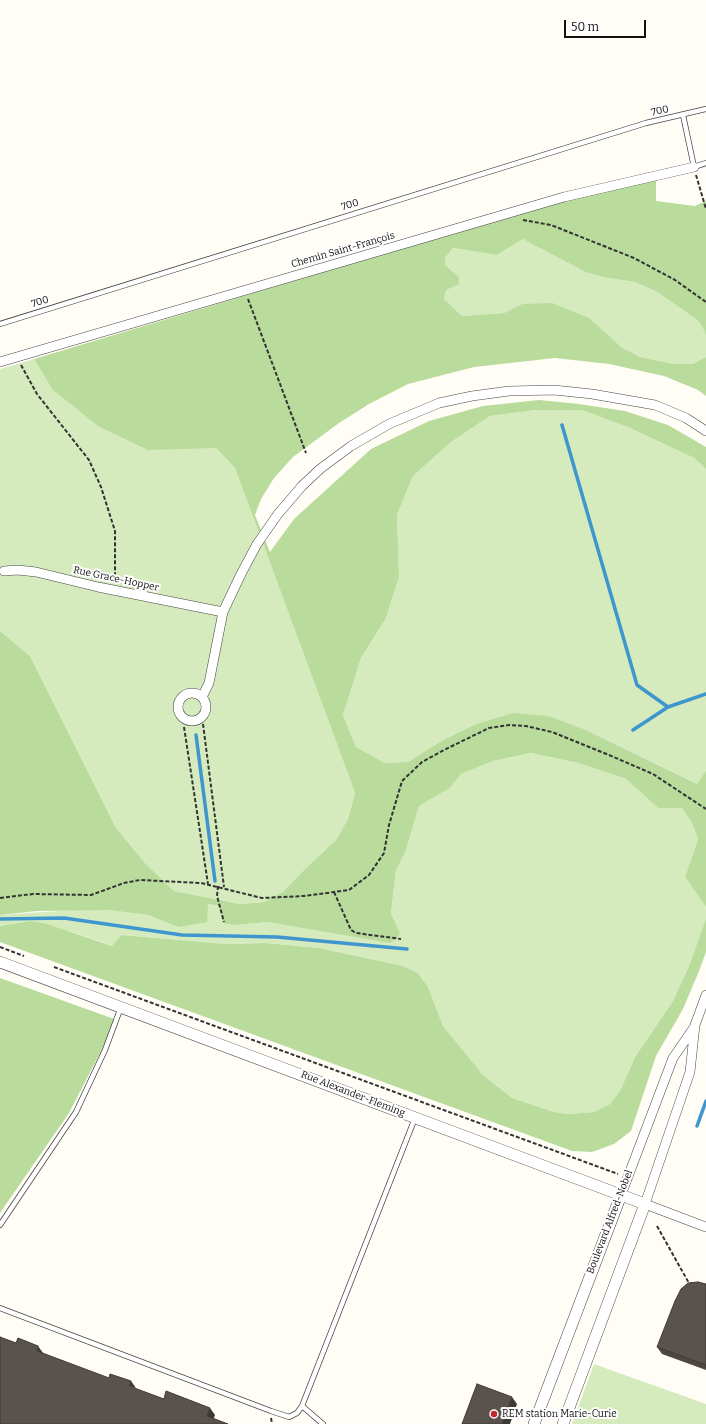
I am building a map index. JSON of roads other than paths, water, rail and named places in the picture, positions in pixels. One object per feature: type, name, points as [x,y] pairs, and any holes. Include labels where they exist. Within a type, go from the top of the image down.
[{"type":"street","name":"Chemin Saint-François","points":[[0,362],[564,197],[694,167]]},
{"type":"street","points":[[202,697],[209,685],[223,612],[257,544],[278,514],[302,486],[320,469],[351,446],[389,424],[439,403],[472,396],[509,391],[554,390],[592,394],[655,405],[686,418],[706,430]]},
{"type":"street","name":"Rue Grace-Hopper","points":[[4,571],[18,570],[36,572],[105,588],[223,612]]},
{"type":"street","name":"Rue Alexander-Fleming","points":[[0,962],[706,1227]]},
{"type":"street","name":"Boulevard Alfred-Nobel","points":[[562,1424],[645,1204],[690,1072],[696,1025],[706,996]]},
{"type":"street","name":"Boulevard Alfred-Nobel","points":[[534,1424],[672,1058],[696,1025]]},
{"type":"lane","name":"700","points":[[0,324],[646,123],[706,109]]},
{"type":"lane","points":[[683,115],[694,167],[706,163]]},
{"type":"lane","points":[[0,1225],[76,1112],[105,1050],[122,1007]]},
{"type":"lane","points":[[0,1308],[289,1417],[297,1413],[302,1406],[415,1117]]},
{"type":"lane","points":[[302,1406],[323,1424]]},
{"type":"waterway","points":[[562,425],[637,685],[668,707]]},
{"type":"waterway","points":[[633,730],[668,707],[706,694]]},
{"type":"waterway","points":[[196,735],[215,881]]},
{"type":"waterway","points":[[0,919],[64,918],[182,935],[277,937],[407,949]]},
{"type":"waterway","points":[[697,1126],[706,1101]]},
{"type":"place","name":"REM station Marie-Curie","points":[[494,1414]]}]
